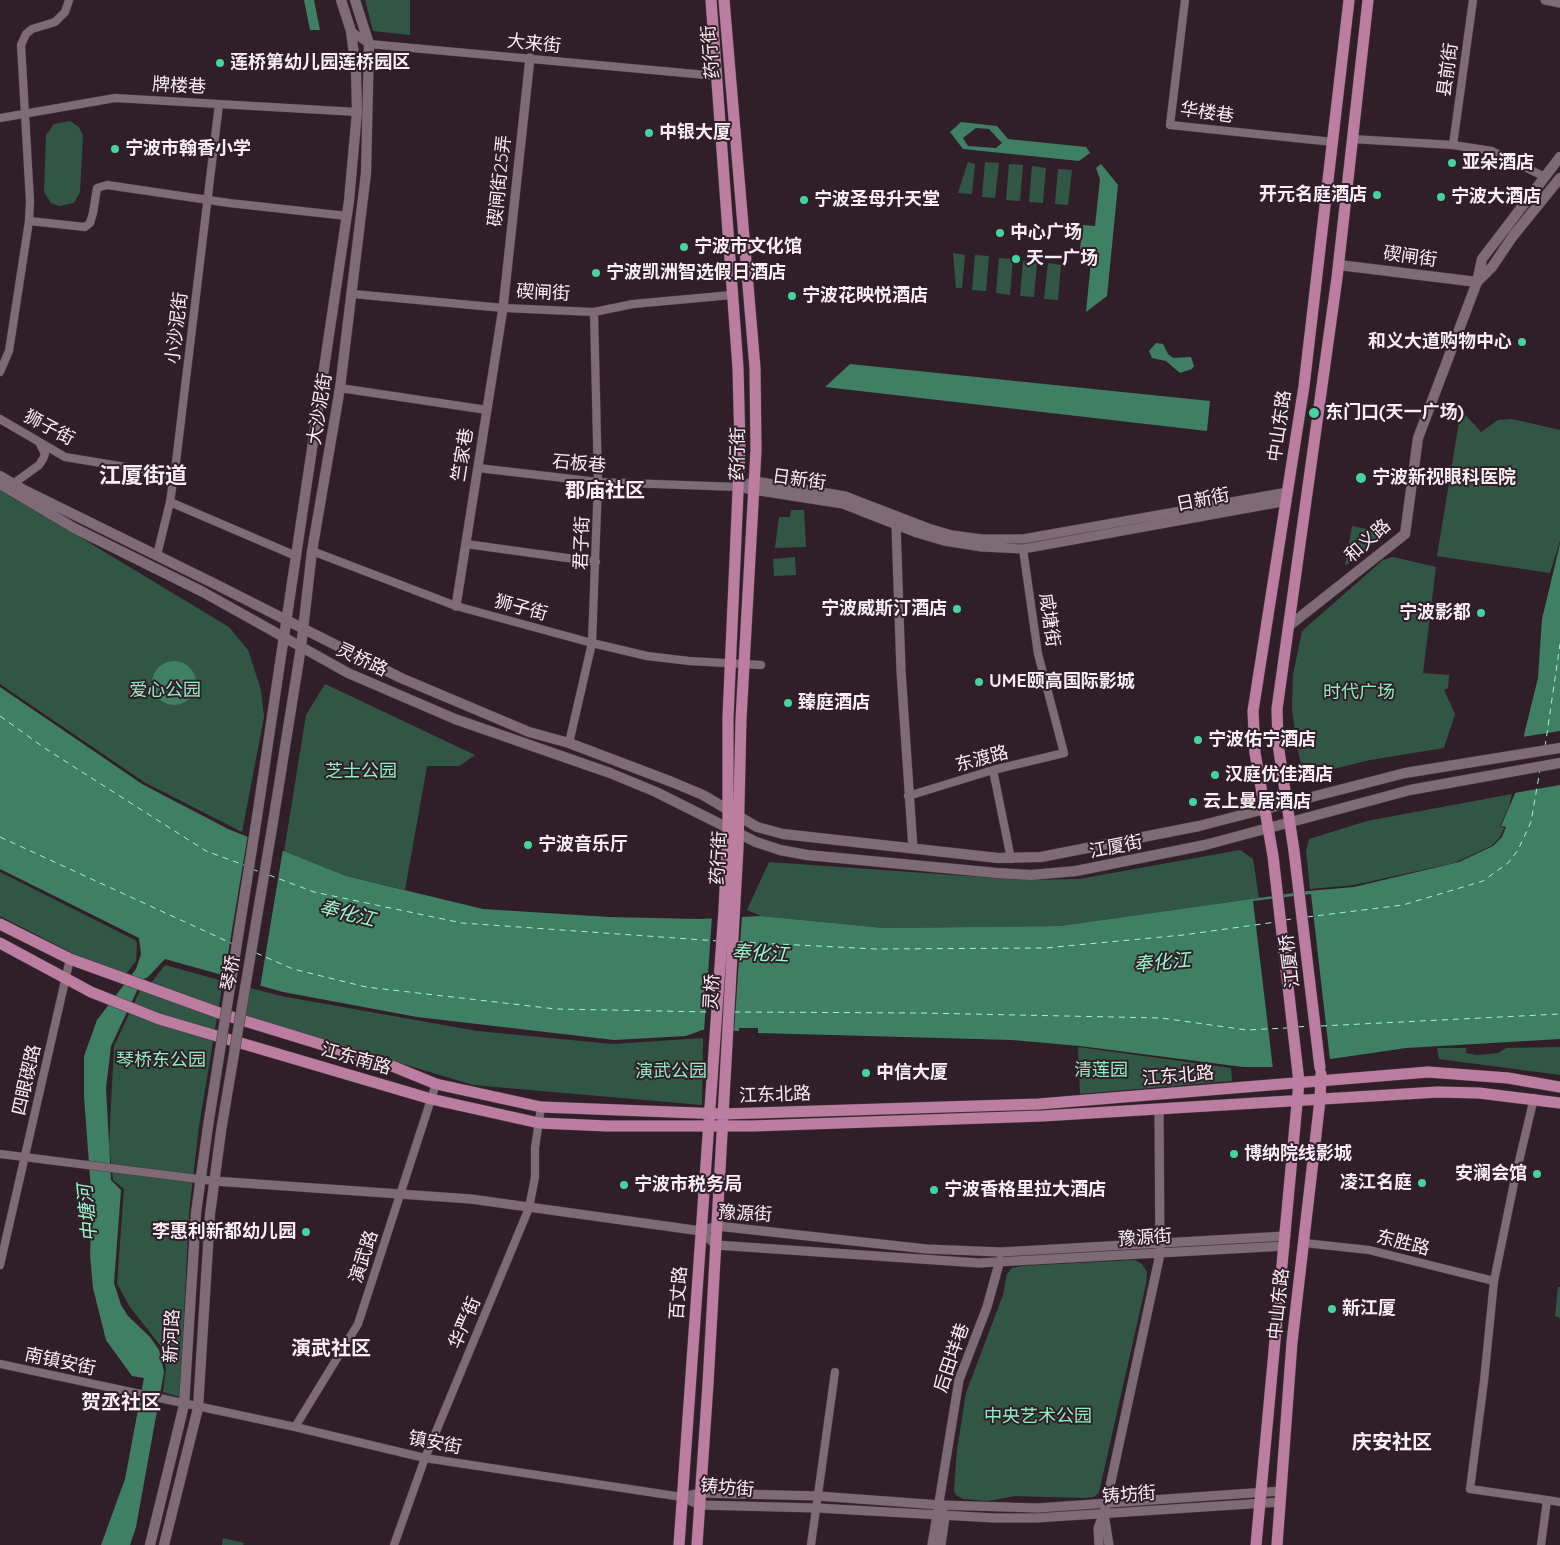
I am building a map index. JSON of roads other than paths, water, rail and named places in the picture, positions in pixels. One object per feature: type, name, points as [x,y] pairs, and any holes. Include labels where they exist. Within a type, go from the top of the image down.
[{"type":"main road","name":"大沙泥街","points":[[257,817],[346,216],[357,112],[356,70],[351,31],[341,0]]},
{"type":"main road","name":"大沙泥街","points":[[273,822],[301,647],[312,551],[340,388],[353,294],[366,174],[369,44],[355,0]]},
{"type":"main road","name":"药行街","points":[[711,0],[740,411],[739,487],[730,664],[727,810],[729,910]]},
{"type":"main road","name":"药行街","points":[[724,0],[755,368],[755,486],[744,665],[738,833],[729,910]]},
{"type":"main road","name":"中山东路","points":[[1273,856],[1256,753],[1254,711],[1304,386],[1349,0]]},
{"type":"main road","name":"中山东路","points":[[1294,851],[1278,744],[1277,709],[1339,265],[1368,0]]},
{"type":"main road","name":"和义路","points":[[1290,625],[1405,534],[1418,438],[1476,282],[1482,260],[1543,176],[1560,157]]},
{"type":"main road","name":"和义路","points":[[1476,282],[1492,267],[1513,236],[1560,178]]},
{"type":"main road","name":"碶闸街","points":[[1339,265],[1476,282]]},
{"type":"main road","name":"灵桥路","points":[[0,476],[401,678],[529,732],[569,743],[672,782],[703,795],[727,810]]},
{"type":"main road","name":"灵桥路","points":[[0,484],[74,528],[203,592],[348,673],[455,720],[610,773],[656,792],[728,828]]},
{"type":"main road","name":"江厦街","points":[[727,810],[757,826],[783,834],[1011,859],[1041,857],[1199,826],[1405,773],[1560,748]]},
{"type":"main road","name":"江厦街","points":[[728,828],[768,847],[807,855],[1031,875],[1114,865],[1268,829],[1410,790],[1560,763]]},
{"type":"main road","name":"琴桥","points":[[208,1126],[257,817]]},
{"type":"main road","name":"琴桥","points":[[221,1131],[273,822]]},
{"type":"main road","name":"江厦桥","points":[[1294,851],[1320,1068]]},
{"type":"main road","name":"江厦桥","points":[[1273,856],[1298,1076]]},
{"type":"main road","name":"灵桥","points":[[721,1045],[729,910]]},
{"type":"main road","name":"江东南路","points":[[0,924],[70,959],[101,971],[165,994],[392,1066],[436,1084],[541,1107],[708,1114]]},
{"type":"main road","name":"江东南路","points":[[0,943],[105,998],[159,1020],[431,1099],[539,1123],[722,1127]]},
{"type":"main road","name":"百丈路","points":[[679,1545],[708,1114],[721,1045]]},
{"type":"main road","name":"百丈路","points":[[697,1545],[723,1114],[721,1045]]},
{"type":"main road","name":"中山东路","points":[[1277,1545],[1292,1342],[1320,1100],[1322,1080],[1320,1068]]},
{"type":"main road","name":"江东北路","points":[[708,1114],[1039,1104],[1164,1096],[1298,1076],[1322,1080],[1405,1073],[1457,1073],[1560,1086]]},
{"type":"main road","name":"中山东路","points":[[1256,1545],[1285,1241],[1298,1076]]},
{"type":"main road","name":"江东北路","points":[[722,1127],[1042,1116],[1438,1092],[1479,1093],[1534,1098],[1560,1103]]},
{"type":"main road","name":"新河路","points":[[150,1545],[184,1405],[196,1212],[208,1126]]},
{"type":"main road","name":"新河路","points":[[164,1545],[198,1408],[214,1181],[221,1131]]},
{"type":"street","points":[[0,372],[9,351],[29,221],[30,201],[20,51],[23,40],[32,29],[55,22],[65,12],[69,0]]},
{"type":"street","name":"华楼巷","points":[[1184,0],[1170,125],[1333,142]]},
{"type":"street","name":"县前街","points":[[1453,145],[1473,0]]},
{"type":"street","points":[[1546,0],[1560,3]]},
{"type":"street","points":[[351,31],[369,44]]},
{"type":"street","name":"大来街","points":[[369,44],[717,76]]},
{"type":"street","name":"碶闸街25弄","points":[[503,308],[530,58]]},
{"type":"street","name":"牌楼巷","points":[[0,118],[116,98],[357,112]]},
{"type":"street","name":"小沙泥街","points":[[157,555],[170,502],[174,475],[219,104]]},
{"type":"street","points":[[1352,139],[1453,145],[1492,151],[1543,176]]},
{"type":"street","points":[[29,221],[85,227],[92,218],[96,192],[100,186],[191,196],[208,201],[346,216]]},
{"type":"street","name":"碶闸街","points":[[353,294],[503,308],[594,312],[633,304],[732,295]]},
{"type":"street","name":"竺家巷","points":[[456,606],[503,308]]},
{"type":"street","name":"君子街","points":[[569,743],[592,643],[598,482],[594,312]]},
{"type":"street","points":[[340,388],[487,410]]},
{"type":"street","name":"狮子街","points":[[0,418],[65,457],[174,475]]},
{"type":"street","points":[[13,484],[39,465],[43,459],[45,454],[39,442]]},
{"type":"street","name":"石板巷","points":[[478,468],[598,482],[739,487]]},
{"type":"street","name":"日新街","points":[[755,486],[843,504],[928,538],[982,547],[1023,549],[1287,497]]},
{"type":"street","name":"日新街","points":[[739,487],[755,486],[845,496],[928,528],[952,535],[982,539],[1023,539],[1287,497]]},
{"type":"street","points":[[170,502],[296,556]]},
{"type":"street","points":[[896,525],[901,671],[913,849]]},
{"type":"street","points":[[466,544],[596,562]]},
{"type":"street","name":"咸塘街","points":[[1023,549],[1038,654],[1064,753]]},
{"type":"street","name":"狮子街","points":[[312,551],[456,606],[592,643],[647,656],[761,665]]},
{"type":"street","name":"东渡路","points":[[908,796],[993,770],[1064,753]]},
{"type":"street","points":[[993,770],[1011,859]]},
{"type":"street","name":"四眼碶路","points":[[0,1265],[70,959]]},
{"type":"street","name":"演武路","points":[[295,1428],[358,1324],[436,1084]]},
{"type":"street","points":[[1534,1098],[1494,1281],[1484,1381],[1470,1489],[1560,1502]]},
{"type":"street","name":"华严街","points":[[394,1545],[425,1458],[529,1208],[535,1177],[534,1148],[541,1107]]},
{"type":"street","points":[[1099,1545],[1098,1528],[1105,1509],[1160,1254],[1159,1109]]},
{"type":"street","points":[[0,1154],[214,1181],[470,1199],[701,1231]]},
{"type":"street","name":"豫源街","points":[[717,1226],[926,1249],[1001,1252],[1161,1243],[1285,1241],[1160,1254],[999,1264],[716,1245],[701,1231],[717,1226]]},
{"type":"street","name":"东胜路","points":[[1304,1244],[1369,1250],[1494,1281]]},
{"type":"street","name":"后田垟巷","points":[[941,1545],[940,1505],[958,1380],[987,1307],[1001,1252]]},
{"type":"street","name":"南镇安街","points":[[0,1364],[184,1405]]},
{"type":"street","points":[[811,1545],[835,1372]]},
{"type":"street","name":"镇安街","points":[[184,1405],[425,1458],[682,1498]]},
{"type":"street","name":"铸坊街","points":[[682,1498],[701,1493],[818,1496],[940,1505],[1105,1509]]},
{"type":"street","name":"铸坊街","points":[[682,1498],[700,1506],[817,1508],[941,1516],[1036,1518],[1105,1509],[1281,1496]]},
{"type":"street","points":[[1541,1545],[1547,1500]]},
{"type":"street","points":[[1105,1509],[1108,1545]]},
{"type":"street","name":"后田垟巷","points":[[932,1545],[941,1516]]},
{"type":"water","points":[[304,0],[314,0],[320,30],[310,30]]},
{"type":"water","points":[[961,122],[997,126],[1008,139],[1086,147],[1090,153],[1079,161],[963,149],[950,132]],"holes":[[[976,128],[989,129],[1002,143],[996,148],[968,146],[963,138]]]},
{"type":"water","points":[[1101,164],[1118,185],[1107,296],[1086,312],[1092,251],[1080,249],[1083,225],[1095,226],[1100,179],[1096,168]]},
{"type":"water","points":[[1156,343],[1163,344],[1168,354],[1173,358],[1191,357],[1194,366],[1192,369],[1180,373],[1166,361],[1152,358],[1149,351]]},
{"type":"water","points":[[850,364],[1210,401],[1207,431],[825,387]]},
{"type":"water","name":"奉化江","points":[[1560,544],[1560,1039],[1406,1048],[1276,1067],[1243,1067],[1080,1046],[1012,1040],[758,1033],[758,1028],[739,1028],[739,1031],[702,1030],[686,1036],[614,1040],[417,1017],[283,992],[165,959],[148,977],[142,980],[111,1046],[106,1088],[111,1180],[121,1190],[114,1283],[121,1305],[128,1316],[150,1337],[159,1350],[164,1372],[136,1527],[130,1545],[101,1545],[125,1479],[144,1378],[132,1376],[106,1340],[93,1288],[90,1255],[92,1203],[84,1097],[84,1056],[97,1020],[136,969],[141,954],[139,938],[0,869],[0,687],[142,784],[228,829],[346,876],[483,909],[609,917],[699,919],[761,916],[884,928],[1060,926],[1308,891],[1354,887],[1459,862],[1493,846],[1502,837],[1506,827],[1501,826],[1520,782],[1524,735],[1538,678],[1542,619]]},
{"type":"water","points":[[174,661],[186,665],[192,671],[196,683],[192,695],[186,701],[174,705],[162,701],[156,695],[152,683],[156,671],[162,665]]},
{"type":"place","name":"莲桥第幼儿园莲桥园区","points":[[220,63]]},
{"type":"place","name":"中银大厦","points":[[649,133]]},
{"type":"place","name":"宁波市翰香小学","points":[[115,149]]},
{"type":"place","name":"亚朵酒店","points":[[1452,163]]},
{"type":"place","name":"开元名庭酒店","points":[[1377,195]]},
{"type":"place","name":"宁波大酒店","points":[[1441,197]]},
{"type":"place","name":"宁波圣母升天堂","points":[[804,200]]},
{"type":"place","name":"中心广场","points":[[1000,233]]},
{"type":"place","name":"宁波市文化馆","points":[[684,247]]},
{"type":"place","name":"天一广场","points":[[1016,259]]},
{"type":"place","name":"宁波凯洲智选假日酒店","points":[[596,273]]},
{"type":"place","name":"宁波花映悦酒店","points":[[792,296]]},
{"type":"place","name":"和义大道购物中心","points":[[1522,342]]},
{"type":"place","name":"东门口(天一广场)","points":[[1314,413]]},
{"type":"place","name":"宁波新视眼科医院","points":[[1361,478]]},
{"type":"place","name":"宁波威斯汀酒店","points":[[957,609]]},
{"type":"place","name":"宁波影都","points":[[1481,613]]},
{"type":"place","name":"UME颐高国际影城","points":[[979,682]]},
{"type":"place","name":"臻庭酒店","points":[[788,703]]},
{"type":"place","name":"宁波佑宁酒店","points":[[1198,740]]},
{"type":"place","name":"汉庭优佳酒店","points":[[1215,775]]},
{"type":"place","name":"云上曼居酒店","points":[[1193,802]]},
{"type":"place","name":"宁波音乐厅","points":[[528,845]]},
{"type":"place","name":"中信大厦","points":[[866,1073]]},
{"type":"place","name":"博纳院线影城","points":[[1234,1154]]},
{"type":"place","name":"安澜会馆","points":[[1537,1174]]},
{"type":"place","name":"凌江名庭","points":[[1422,1183]]},
{"type":"place","name":"宁波市税务局","points":[[624,1185]]},
{"type":"place","name":"宁波香格里拉大酒店","points":[[934,1190]]},
{"type":"place","name":"李惠利新都幼儿园","points":[[306,1232]]},
{"type":"place","name":"新江厦","points":[[1332,1309]]},
{"type":"district","name":"江厦街道","points":[[143,476]]},
{"type":"district","name":"郡庙社区","points":[[605,491]]},
{"type":"district","name":"演武社区","points":[[331,1349]]},
{"type":"district","name":"贺丞社区","points":[[121,1403]]},
{"type":"district","name":"庆安社区","points":[[1392,1443]]},
{"type":"park label","name":"爱心公园","points":[[165,691]]},
{"type":"park label","name":"时代广场","points":[[1359,693]]},
{"type":"park label","name":"芝士公园","points":[[361,772]]},
{"type":"park label","name":"琴桥东公园","points":[[161,1061]]},
{"type":"park label","name":"清莲园","points":[[1101,1071]]},
{"type":"park label","name":"演武公园","points":[[671,1072]]},
{"type":"park label","name":"中央艺术公园","points":[[1038,1417]]},
{"type":"water label","name":"中塘河","points":[[88,1213]]}]
